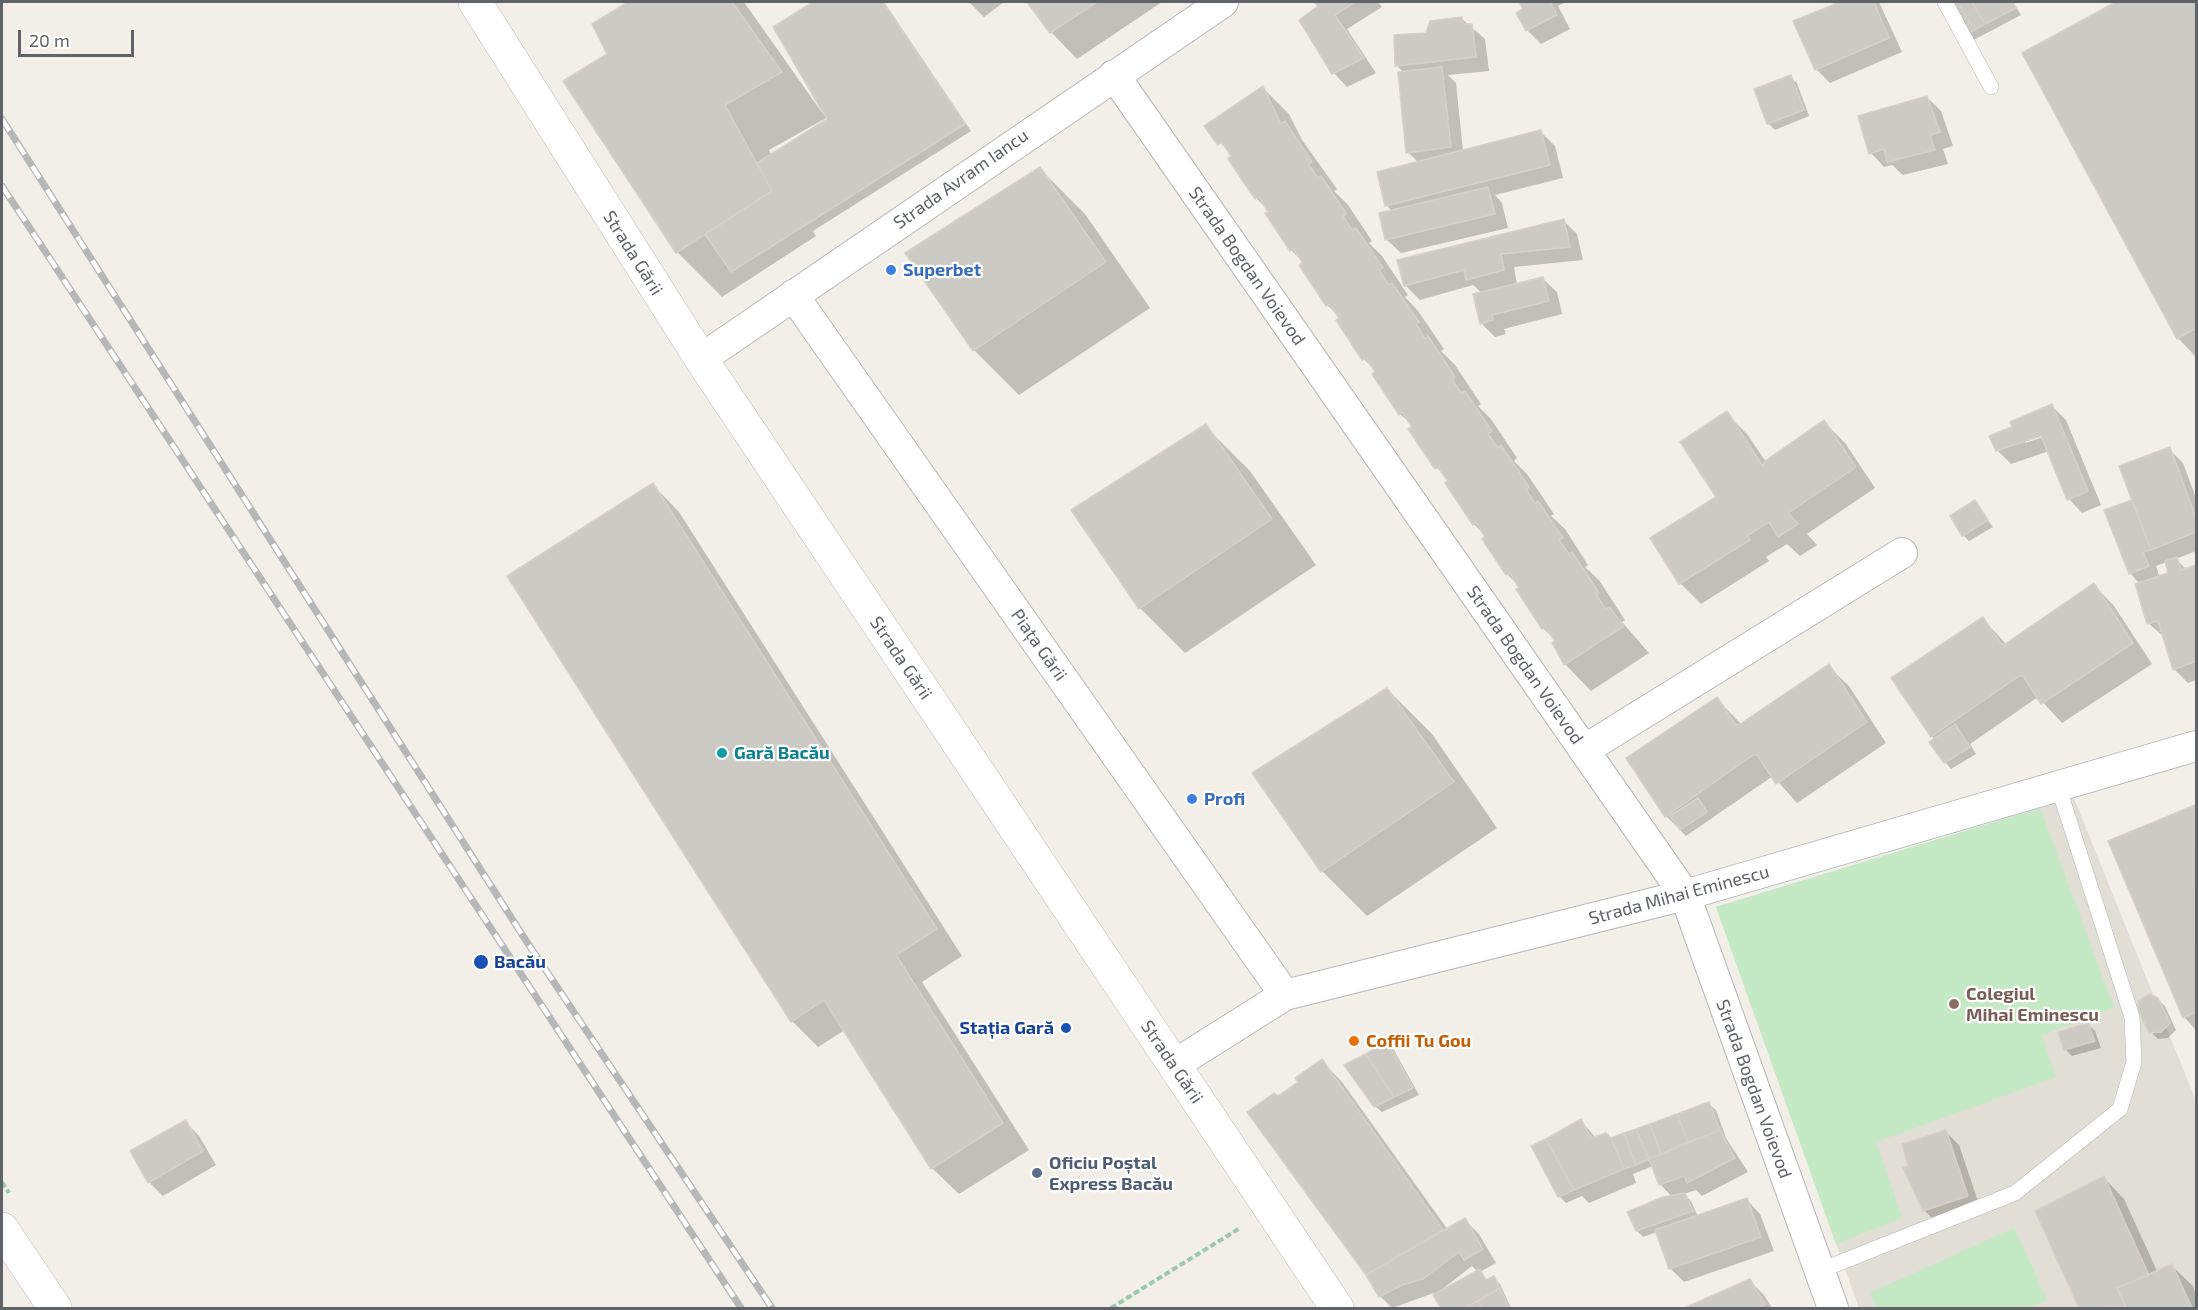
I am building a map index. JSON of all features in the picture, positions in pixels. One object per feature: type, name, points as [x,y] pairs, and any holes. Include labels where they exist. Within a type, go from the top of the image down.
[{"type":"main road","name":"Strada Gării","points":[[475,2],[701,359],[1337,1308]]},
{"type":"main road","points":[[2,1229],[55,1308]]},
{"type":"street","name":"Strada Avram Iancu","points":[[701,359],[1223,2]]},
{"type":"street","name":"Strada Bogdan Voievod","points":[[1114,75],[1685,895],[1833,1308]]},
{"type":"street","name":"Piața Gării","points":[[793,296],[1285,995]]},
{"type":"street","points":[[1584,750],[1902,553]]},
{"type":"street","name":"Strada Mihai Eminescu","points":[[1174,1065],[1285,995],[1685,895],[2196,746]]},
{"type":"lane","points":[[1945,2],[1991,87]]},
{"type":"lane","points":[[1819,1270],[2015,1193],[2120,1109],[2134,1062],[2132,1017],[2058,786]]},
{"type":"path","points":[[1111,1308],[1270,1210]]},
{"type":"shaded area","name":"Colegiul Mihai Eminescu","points":[[2074,798],[2196,1101],[2196,1308],[1859,1308],[1716,907]]},
{"type":"green space","points":[[2040,808],[2114,1008],[2042,1035],[2056,1077],[1876,1142],[1902,1218],[1836,1244],[1716,907]]},
{"type":"green space","points":[[2014,1228],[2047,1300],[2028,1308],[1877,1308],[1870,1293]]},
{"type":"building","points":[[628,2],[732,2],[782,72],[725,105],[772,191],[676,253],[563,81],[607,54],[592,24]]},
{"type":"building","points":[[813,2],[883,2],[965,124],[731,272],[705,234],[772,191],[757,163],[827,119],[773,27]]},
{"type":"building","points":[[1027,2],[1097,2],[1050,33]]},
{"type":"building","points":[[1314,2],[1355,2],[1335,15],[1364,58],[1332,74],[1299,20],[1318,6]]},
{"type":"building","points":[[1519,2],[1550,2],[1557,15],[1526,31],[1516,13],[1523,9]]},
{"type":"building","points":[[1840,2],[1874,2],[1889,38],[1815,70],[1793,21]]},
{"type":"building","points":[[1958,2],[1972,2],[1985,24],[1974,30]]},
{"type":"building","points":[[1958,2],[1974,30],[1959,38],[1943,10]]},
{"type":"building","points":[[1972,2],[2012,2],[2016,8],[1985,24]]},
{"type":"building","points":[[2116,2],[2196,2],[2196,328],[2177,339],[2022,53]]},
{"type":"building","points":[[1462,17],[1463,24],[1472,24],[1476,57],[1395,66],[1394,35],[1426,33],[1430,21]]},
{"type":"building","points":[[1442,67],[1451,147],[1406,153],[1398,72]]},
{"type":"building","points":[[1791,75],[1804,110],[1767,124],[1754,89]]},
{"type":"building","points":[[1263,86],[1281,124],[1285,121],[1312,162],[1308,164],[1318,178],[1321,176],[1346,213],[1343,216],[1352,230],[1356,228],[1383,268],[1379,270],[1389,285],[1392,283],[1419,322],[1416,324],[1425,339],[1428,336],[1455,377],[1452,379],[1461,393],[1465,391],[1492,431],[1488,434],[1498,448],[1501,445],[1529,487],[1526,489],[1535,504],[1538,501],[1563,538],[1559,540],[1569,554],[1572,552],[1599,593],[1596,595],[1606,609],[1609,607],[1624,626],[1564,665],[1552,643],[1555,641],[1545,627],[1542,629],[1516,589],[1519,588],[1510,573],[1506,575],[1482,539],[1485,537],[1476,522],[1473,525],[1445,483],[1448,481],[1438,467],[1435,469],[1408,429],[1412,427],[1402,412],[1399,415],[1372,374],[1375,372],[1366,358],[1362,360],[1336,320],[1339,318],[1329,304],[1326,306],[1299,265],[1303,263],[1293,249],[1290,251],[1265,213],[1268,212],[1259,197],[1255,199],[1228,159],[1231,156],[1222,142],[1218,145],[1204,126]]},
{"type":"building","points":[[1927,96],[1940,132],[1930,135],[1935,150],[1887,162],[1884,149],[1869,154],[1858,116]]},
{"type":"building","points":[[1541,130],[1550,165],[1385,206],[1377,172]]},
{"type":"building","points":[[1040,167],[1106,262],[973,351],[905,253]]},
{"type":"building","points":[[1488,187],[1495,214],[1385,240],[1379,213]]},
{"type":"building","points":[[1564,219],[1570,247],[1501,254],[1504,270],[1466,280],[1464,270],[1404,286],[1397,260]]},
{"type":"building","points":[[1543,277],[1549,301],[1492,315],[1493,320],[1480,324],[1473,294]]},
{"type":"building","points":[[2052,404],[2088,491],[2067,500],[2041,436],[1996,451],[1989,436],[2012,427],[2010,422]]},
{"type":"building","points":[[1727,411],[1763,466],[1765,461],[1824,420],[1856,467],[1788,513],[1798,524],[1778,537],[1769,522],[1747,536],[1750,540],[1679,584],[1650,538],[1716,497],[1680,442]]},
{"type":"building","points":[[1206,424],[1272,519],[1139,609],[1071,510]]},
{"type":"building","points":[[2170,447],[2196,518],[2196,532],[2151,550],[2119,466]]},
{"type":"building","name":"Gară Bacău","points":[[653,483],[937,929],[896,955],[1003,1123],[931,1169],[824,1000],[791,1022],[507,576]]},
{"type":"building","points":[[1975,500],[1988,520],[1962,536],[1950,516]]},
{"type":"building","points":[[2132,500],[2151,550],[2143,552],[2149,566],[2129,574],[2104,510]]},
{"type":"building","points":[[2177,557],[2181,570],[2196,565],[2196,661],[2173,670],[2158,621],[2147,624],[2135,584],[2168,573],[2165,561]]},
{"type":"building","points":[[2094,583],[2133,643],[2041,704],[2023,676],[2019,676],[1931,737],[1891,678],[1983,617],[2001,644],[2005,644]]},
{"type":"building","points":[[1829,664],[1867,722],[1776,784],[1757,755],[1753,755],[1665,817],[1626,758],[1717,697],[1736,725],[1740,724]]},
{"type":"building","points":[[1387,688],[1454,782],[1321,872],[1252,773]]},
{"type":"building","points":[[1955,724],[1970,747],[1944,763],[1929,742]]},
{"type":"building","points":[[1698,798],[1707,812],[1680,830],[1670,816]]},
{"type":"building","points":[[2195,805],[2196,1012],[2183,1018],[2108,841]]},
{"type":"building","points":[[2150,994],[2158,998],[2170,1023],[2161,1032],[2149,1033],[2138,1010],[2138,1001]]},
{"type":"building","points":[[2088,1023],[2095,1041],[2064,1050],[2058,1032]]},
{"type":"building","points":[[1388,1041],[1413,1088],[1394,1097],[1366,1054]]},
{"type":"building","points":[[1366,1054],[1394,1097],[1374,1107],[1344,1065]]},
{"type":"building","points":[[1322,1059],[1443,1230],[1366,1275],[1247,1112],[1274,1093],[1278,1096],[1298,1082],[1295,1078]]},
{"type":"building","points":[[1709,1102],[1720,1130],[1688,1142],[1677,1114]]},
{"type":"building","points":[[1677,1114],[1688,1142],[1661,1154],[1650,1124]]},
{"type":"building","points":[[1581,1119],[1591,1138],[1606,1133],[1611,1138],[1624,1169],[1574,1190],[1546,1139]]},
{"type":"building","points":[[186,1120],[203,1151],[148,1183],[130,1151]]},
{"type":"building","points":[[1650,1124],[1661,1154],[1649,1159],[1636,1129]]},
{"type":"building","points":[[1636,1129],[1649,1159],[1636,1165],[1624,1133]]},
{"type":"building","points":[[1720,1130],[1735,1158],[1687,1183],[1684,1176],[1659,1185],[1649,1159]]},
{"type":"building","points":[[1946,1130],[1968,1196],[1923,1211],[1903,1168],[1908,1166],[1902,1144]]},
{"type":"building","points":[[1624,1133],[1636,1165],[1624,1169],[1611,1138]]},
{"type":"building","points":[[1546,1139],[1574,1190],[1558,1197],[1531,1146]]},
{"type":"building","points":[[2104,1176],[2149,1275],[2117,1288],[2126,1307],[2079,1308],[2035,1211]]},
{"type":"building","points":[[1685,1193],[1693,1211],[1636,1231],[1627,1212],[1663,1197]]},
{"type":"building","points":[[1747,1198],[1761,1237],[1669,1269],[1655,1230]]},
{"type":"building","points":[[1465,1218],[1483,1249],[1464,1260],[1459,1252],[1423,1279],[1402,1285],[1379,1297],[1366,1275]]},
{"type":"building","points":[[2172,1264],[2192,1308],[2126,1308],[2117,1288]]},
{"type":"building","points":[[1480,1269],[1486,1280],[1494,1276],[1500,1288],[1465,1308],[1441,1308],[1433,1295]]},
{"type":"building","points":[[1750,1279],[1765,1304],[1757,1308],[1684,1308]]},
{"type":"building","points":[[1500,1288],[1509,1308],[1482,1308],[1478,1301]]},
{"type":"building","points":[[1478,1301],[1482,1308],[1465,1308]]},
{"type":"railway","points":[[2,119],[523,936],[772,1308]]},
{"type":"railway","points":[[2,186],[741,1308]]},
{"type":"place","name":"Superbet","points":[[891,270]]},
{"type":"place","name":"Gară Bacău","points":[[722,753]]},
{"type":"place","name":"Profi","points":[[1192,799]]},
{"type":"place","name":"Bacău","points":[[481,962]]},
{"type":"place","name":"Colegiul Mihai Eminescu","points":[[1954,1004]]},
{"type":"place","name":"Stația Gară","points":[[1066,1028]]},
{"type":"place","name":"Coffii Tu Gou","points":[[1354,1041]]},
{"type":"place","name":"Oficiu Poștal Express Bacău","points":[[1037,1173]]}]
